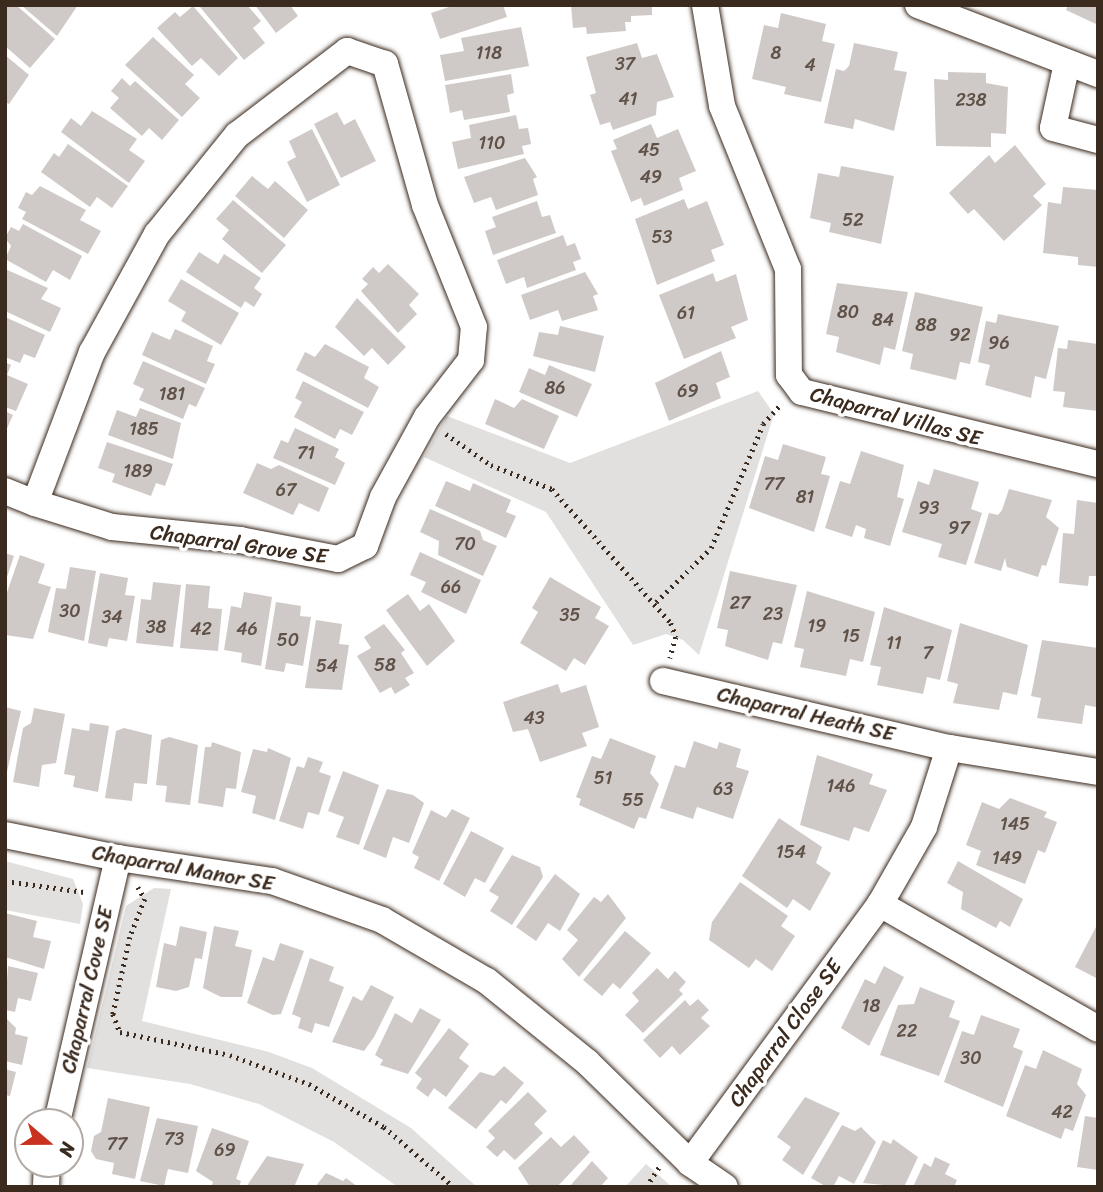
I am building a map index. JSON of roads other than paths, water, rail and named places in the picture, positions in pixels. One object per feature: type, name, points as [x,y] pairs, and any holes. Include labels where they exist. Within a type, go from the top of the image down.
[{"type":"street","name":"Chaparral Villas SE","points":[[705,5],[722,106],[788,269],[789,375],[802,392],[1098,464]]},
{"type":"street","points":[[918,5],[1098,74]]},
{"type":"street","name":"Chaparral Grove SE","points":[[5,491],[35,503],[112,527],[240,540],[338,559],[365,546],[383,497],[427,418],[471,360],[474,327],[425,205],[386,64],[347,51],[237,135],[156,234],[92,352],[35,503]]},
{"type":"street","points":[[1067,63],[1053,128],[1098,140]]},
{"type":"street","name":"Chaparral Heath SE","points":[[663,681],[949,748]]},
{"type":"street","points":[[949,748],[1098,772]]},
{"type":"street","name":"Chaparral Close SE","points":[[690,1163],[880,904],[925,827],[949,748]]},
{"type":"street","name":"Chaparral Manor SE","points":[[5,835],[118,858],[272,881],[382,920],[487,981],[586,1062],[690,1163],[725,1187]]},
{"type":"street","name":"Chaparral Cove SE","points":[[60,1108],[118,858]]},
{"type":"street","points":[[880,904],[1098,1029]]}]
